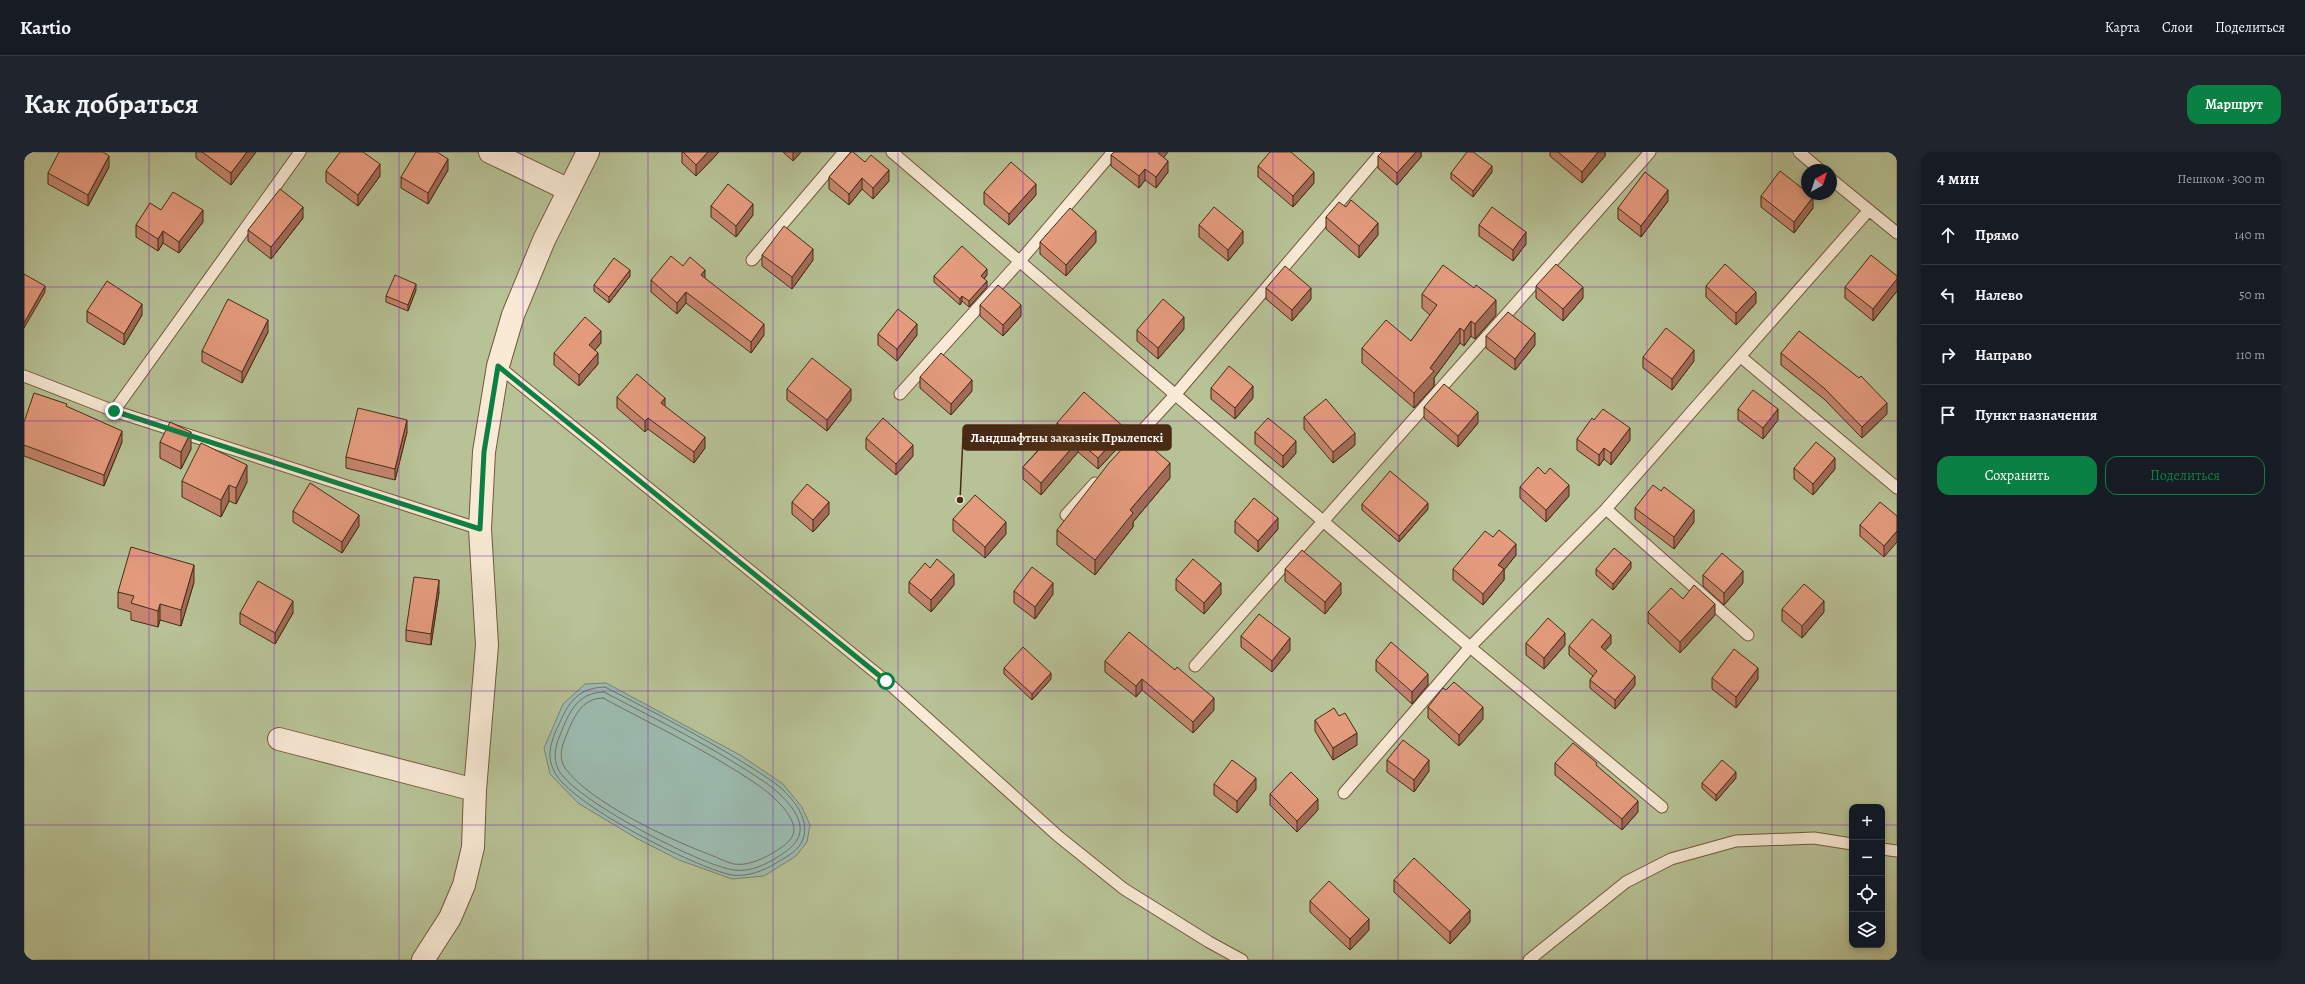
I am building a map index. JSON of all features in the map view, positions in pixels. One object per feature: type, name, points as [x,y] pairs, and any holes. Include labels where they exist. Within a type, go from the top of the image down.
[{"type":"street","points":[[490,152],[569,190]]},
{"type":"street","points":[[423,960],[450,918],[464,885],[473,848],[475,790],[487,645],[480,529],[484,452],[498,366],[513,316],[544,240],[588,152]]},
{"type":"street","points":[[280,739],[475,790]]},
{"type":"lane","points":[[114,411],[300,152]]},
{"type":"lane","points":[[752,260],[844,152]]},
{"type":"lane","points":[[892,152],[1325,521],[1470,647],[1662,807]]},
{"type":"lane","points":[[900,394],[1020,261],[1113,152]]},
{"type":"lane","points":[[1118,458],[1176,395],[1382,152]]},
{"type":"lane","points":[[1195,666],[1325,521],[1650,152]]},
{"type":"lane","points":[[1798,152],[1813,164]]},
{"type":"lane","points":[[1837,184],[1897,233]]},
{"type":"lane","points":[[1344,793],[1470,647],[1606,509],[1869,210]]},
{"type":"lane","points":[[1741,357],[1897,488]]},
{"type":"lane","points":[[498,366],[886,681],[1070,846],[1124,888],[1209,942],[1242,960]]},
{"type":"lane","points":[[24,376],[114,411],[480,529]]},
{"type":"lane","points":[[1066,515],[1102,475]]},
{"type":"lane","points":[[1606,509],[1748,635]]},
{"type":"lane","points":[[1529,960],[1626,882],[1671,859],[1736,841],[1814,838],[1849,844]]},
{"type":"lane","points":[[1885,849],[1897,851]]},
{"type":"green space","points":[[24,152],[1897,152],[1897,960],[24,960]]},
{"type":"water","points":[[606,683],[740,755],[783,784],[802,807],[810,825],[807,842],[796,856],[764,876],[732,879],[679,860],[636,838],[578,803],[550,774],[544,748],[563,704],[585,684]]},
{"type":"building","points":[[59,152],[103,152],[109,156],[88,195],[48,173]]},
{"type":"building","points":[[202,152],[247,152],[231,173]]},
{"type":"building","points":[[340,152],[363,152],[380,164],[358,195],[326,171]]},
{"type":"building","points":[[416,152],[437,152],[448,159],[428,193],[401,177]]},
{"type":"building","points":[[683,152],[708,152],[696,165]]},
{"type":"building","points":[[851,152],[865,162],[871,155],[889,170],[873,188],[862,178],[849,194],[829,177]]},
{"type":"building","points":[[1114,152],[1159,152],[1158,153],[1168,161],[1156,177],[1145,169],[1139,176],[1111,155]]},
{"type":"building","points":[[1270,152],[1291,152],[1314,172],[1293,196],[1258,166]]},
{"type":"building","points":[[1382,152],[1416,152],[1397,173],[1378,156]]},
{"type":"building","points":[[1467,152],[1473,152],[1492,166],[1473,191],[1451,173]]},
{"type":"building","points":[[1558,152],[1598,152],[1582,172]]},
{"type":"building","points":[[1011,162],[1036,184],[1009,214],[984,192]]},
{"type":"building","points":[[1780,171],[1801,187],[1801,200],[1811,200],[1794,222],[1761,196]]},
{"type":"building","points":[[1645,172],[1668,190],[1641,226],[1618,208]]},
{"type":"building","points":[[728,184],[753,204],[736,226],[711,206]]},
{"type":"building","points":[[280,189],[303,207],[271,247],[248,230]]},
{"type":"building","points":[[173,192],[203,210],[179,242],[163,231],[158,239],[136,225],[150,203],[161,210]]},
{"type":"building","points":[[1351,200],[1378,223],[1359,246],[1326,217],[1339,202],[1346,207]]},
{"type":"building","points":[[1214,207],[1243,231],[1228,250],[1199,225]]},
{"type":"building","points":[[1492,207],[1526,232],[1513,250],[1479,225]]},
{"type":"building","points":[[1070,208],[1096,231],[1066,265],[1040,242]]},
{"type":"building","points":[[784,226],[813,249],[792,277],[762,255]]},
{"type":"building","points":[[962,246],[987,269],[981,276],[987,281],[969,301],[962,296],[960,299],[934,276]]},
{"type":"building","points":[[1871,255],[1897,276],[1897,279],[1873,309],[1845,287]]},
{"type":"building","points":[[671,256],[683,266],[690,257],[705,270],[701,275],[764,324],[751,342],[686,292],[677,303],[651,280]]},
{"type":"building","points":[[614,258],[630,270],[609,297],[594,285]]},
{"type":"building","points":[[1556,264],[1583,287],[1563,309],[1536,286]]},
{"type":"building","points":[[1725,264],[1756,292],[1736,313],[1706,286]]},
{"type":"building","points":[[1443,265],[1474,288],[1476,285],[1496,300],[1475,324],[1471,321],[1464,331],[1460,328],[1430,368],[1434,371],[1414,393],[1362,348],[1386,320],[1411,341],[1437,305],[1422,294]]},
{"type":"building","points":[[1285,266],[1311,288],[1292,310],[1266,288]]},
{"type":"building","points":[[24,274],[45,286],[24,323]]},
{"type":"building","points":[[395,275],[416,284],[408,305],[386,296]]},
{"type":"building","points":[[107,281],[142,304],[124,334],[87,311]]},
{"type":"building","points":[[998,285],[1021,305],[1003,325],[980,305]]},
{"type":"building","points":[[228,299],[268,320],[242,372],[202,351]]},
{"type":"building","points":[[1163,299],[1184,317],[1158,348],[1137,330]]},
{"type":"building","points":[[898,309],[917,324],[897,349],[878,334]]},
{"type":"building","points":[[1508,312],[1535,333],[1515,359],[1486,336]]},
{"type":"building","points":[[585,317],[601,331],[589,345],[598,353],[579,375],[554,353]]},
{"type":"building","points":[[1666,328],[1694,350],[1672,379],[1643,357]]},
{"type":"building","points":[[1799,331],[1859,378],[1861,376],[1887,403],[1862,427],[1824,388],[1781,353]]},
{"type":"building","points":[[941,353],[972,380],[951,404],[920,377]]},
{"type":"building","points":[[812,358],[851,389],[827,420],[787,389]]},
{"type":"building","points":[[1229,366],[1253,386],[1235,408],[1211,388]]},
{"type":"building","points":[[637,374],[665,398],[661,403],[705,437],[694,452],[648,418],[645,421],[617,397]]},
{"type":"building","points":[[1444,384],[1478,412],[1458,436],[1424,407]]},
{"type":"building","points":[[1753,390],[1778,409],[1763,428],[1738,409]]},
{"type":"building","points":[[1084,392],[1125,428],[1098,458],[1078,441],[1041,483],[1023,467],[1061,426],[1057,423]]},
{"type":"building","points":[[34,393],[67,404],[66,406],[122,431],[104,475],[24,445],[24,422]]},
{"type":"building","points":[[1326,399],[1355,433],[1333,452],[1304,417]]},
{"type":"building","points":[[358,408],[407,420],[395,469],[346,457]]},
{"type":"building","points":[[1603,409],[1630,428],[1611,453],[1604,448],[1599,455],[1577,439],[1592,418],[1594,420]]},
{"type":"building","points":[[883,418],[913,445],[896,464],[866,438]]},
{"type":"building","points":[[1268,418],[1296,441],[1283,456],[1255,432]]},
{"type":"building","points":[[170,422],[191,432],[181,452],[160,442]]},
{"type":"building","points":[[1136,434],[1170,463],[1130,510],[1133,513],[1095,560],[1057,530],[1109,463]]},
{"type":"building","points":[[1816,442],[1835,458],[1813,484],[1794,468]]},
{"type":"building","points":[[201,443],[247,465],[236,488],[229,485],[221,500],[182,481]]},
{"type":"building","points":[[1538,467],[1545,474],[1550,468],[1569,485],[1546,510],[1520,487]]},
{"type":"building","points":[[1390,471],[1428,503],[1399,536],[1362,504]]},
{"type":"building","points":[[310,483],[359,515],[342,542],[293,511]]},
{"type":"building","points":[[807,484],[829,502],[813,520],[792,502]]},
{"type":"building","points":[[1653,485],[1661,491],[1664,487],[1694,510],[1674,537],[1635,508]]},
{"type":"building","points":[[975,495],[1006,522],[985,547],[953,519]]},
{"type":"building","points":[[1254,498],[1278,518],[1258,541],[1235,521]]},
{"type":"building","points":[[1880,502],[1897,516],[1897,531],[1884,546],[1860,525]]},
{"type":"building","points":[[1499,530],[1516,544],[1498,565],[1504,569],[1483,594],[1453,569],[1485,531],[1493,537]]},
{"type":"building","points":[[131,547],[194,565],[181,610],[160,604],[158,611],[131,603],[134,596],[118,592]]},
{"type":"building","points":[[1614,548],[1631,562],[1613,584],[1596,569]]},
{"type":"building","points":[[1302,550],[1341,583],[1325,602],[1285,569]]},
{"type":"building","points":[[1722,553],[1743,571],[1724,593],[1703,575]]},
{"type":"building","points":[[937,559],[954,574],[931,600],[909,582],[925,563],[930,568]]},
{"type":"building","points":[[1193,559],[1221,583],[1204,603],[1176,579]]},
{"type":"building","points":[[1032,567],[1053,583],[1035,607],[1014,591]]},
{"type":"building","points":[[414,577],[439,580],[431,634],[406,630]]},
{"type":"building","points":[[258,581],[293,601],[275,633],[240,613]]},
{"type":"building","points":[[1804,584],[1824,601],[1802,626],[1782,609]]},
{"type":"building","points":[[1694,585],[1715,604],[1680,642],[1648,612],[1671,588],[1683,599]]},
{"type":"building","points":[[1259,614],[1290,638],[1272,661],[1241,636]]},
{"type":"building","points":[[1548,618],[1565,633],[1544,658],[1526,643]]},
{"type":"building","points":[[1592,619],[1611,635],[1601,647],[1635,676],[1615,700],[1590,680],[1597,671],[1569,646]]},
{"type":"building","points":[[1129,632],[1175,670],[1177,667],[1214,698],[1193,722],[1142,679],[1136,686],[1105,661]]},
{"type":"building","points":[[1391,642],[1428,674],[1412,692],[1376,660]]},
{"type":"building","points":[[1023,647],[1051,673],[1032,694],[1004,668]]},
{"type":"building","points":[[1734,649],[1758,668],[1736,697],[1712,678]]},
{"type":"building","points":[[1454,682],[1483,707],[1459,735],[1428,707],[1443,688],[1446,690]]},
{"type":"building","points":[[1334,708],[1339,716],[1345,713],[1357,733],[1333,748],[1315,720]]},
{"type":"building","points":[[1403,740],[1429,760],[1414,780],[1387,760]]},
{"type":"building","points":[[1573,743],[1638,801],[1622,819],[1555,763]]},
{"type":"building","points":[[1232,760],[1256,778],[1237,801],[1214,784]]},
{"type":"building","points":[[1722,760],[1736,772],[1716,795],[1702,783]]},
{"type":"building","points":[[1291,772],[1318,799],[1297,821],[1270,794]]},
{"type":"building","points":[[1414,858],[1470,910],[1450,932],[1394,880]]},
{"type":"building","points":[[1329,881],[1369,919],[1350,939],[1310,901]]},
{"type":"place","name":"Ландшафтны заказнік Прылепскі","points":[[960,500]]},
{"type":"route","points":[[114,411],[480,529],[484,452],[490,407],[498,366],[886,681]]}]
